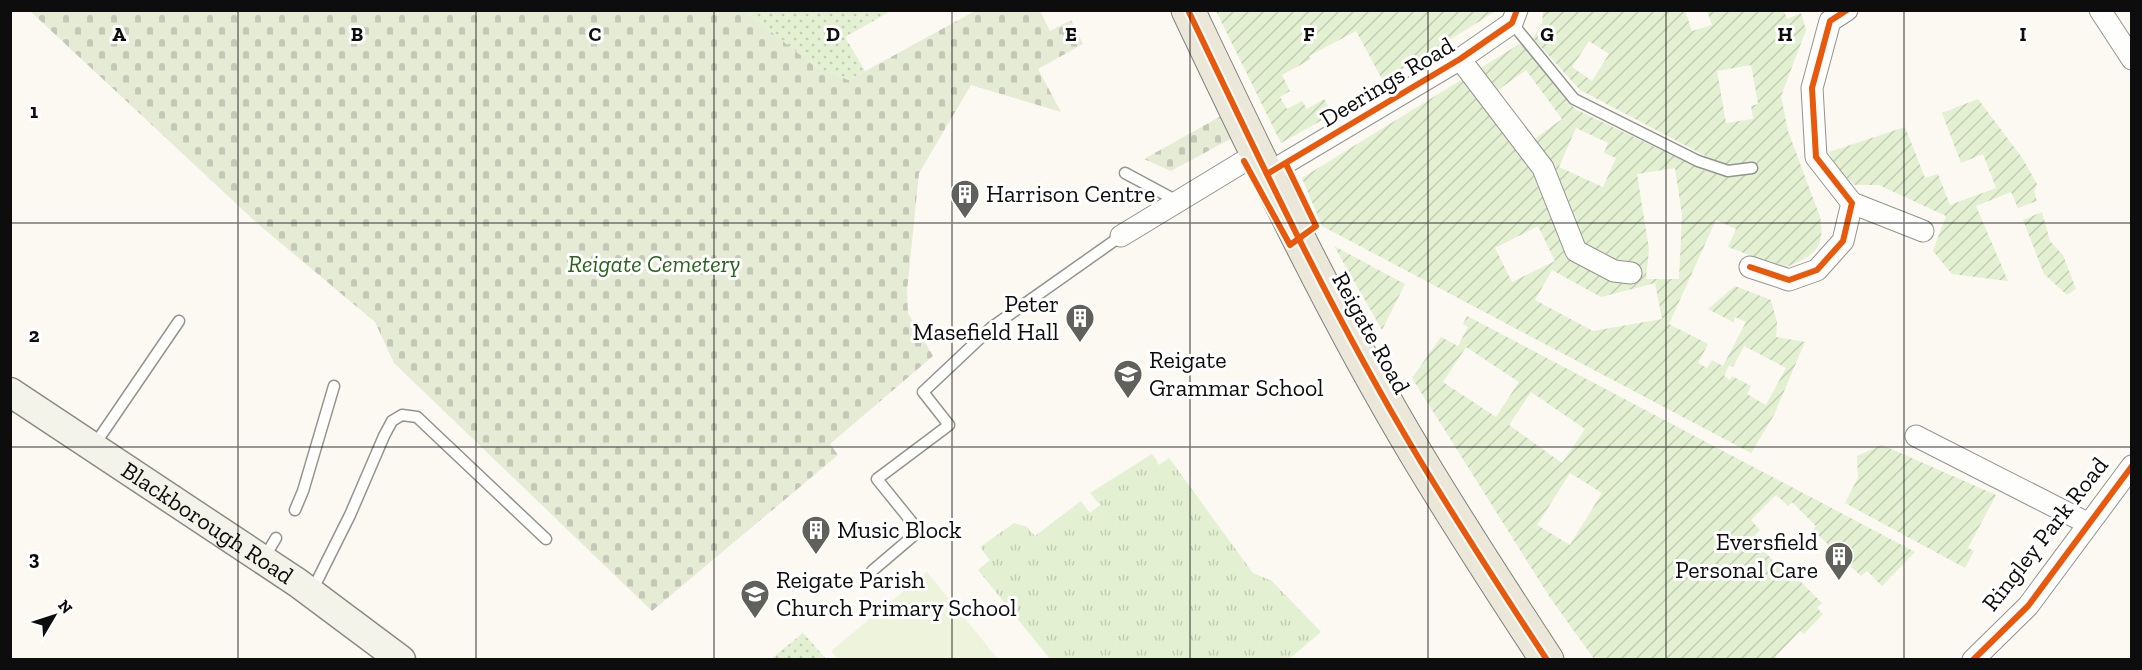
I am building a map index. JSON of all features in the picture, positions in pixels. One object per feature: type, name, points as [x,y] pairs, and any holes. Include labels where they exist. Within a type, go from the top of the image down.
[{"type":"main road","name":"Reigate Road","points":[[1188,10],[1299,239],[1418,456],[1547,660]]},
{"type":"main road","name":"Blackborough Road","points":[[10,393],[93,447],[270,549],[311,593],[401,660]]},
{"type":"street","points":[[1847,10],[1830,21],[1812,88],[1816,157],[1852,203],[1923,231]]},
{"type":"street","points":[[2100,10],[2132,59]]},
{"type":"street","name":"Deerings Road","points":[[1121,236],[1177,201],[1262,164],[1460,59],[1514,17]]},
{"type":"street","points":[[1460,59],[1543,168],[1576,251],[1614,271],[1631,273]]},
{"type":"street","points":[[1750,267],[1789,280],[1817,270],[1843,241],[1852,203]]},
{"type":"street","points":[[1917,436],[2087,523]]},
{"type":"street","name":"Ringley Park Road","points":[[1973,660],[2028,606],[2087,523],[2132,466]]},
{"type":"lane","points":[[1514,17],[1574,99],[1698,161],[1728,171],[1752,168]]},
{"type":"lane","points":[[1125,173],[1177,201]]},
{"type":"lane","points":[[872,571],[919,531],[878,479],[949,425],[923,392],[992,327],[1121,236]]},
{"type":"lane","points":[[93,447],[180,321]]},
{"type":"lane","points":[[295,510],[303,491],[334,386]]},
{"type":"lane","points":[[311,593],[350,515],[384,436],[392,421],[402,415],[417,417],[546,539]]},
{"type":"green space","name":"Reigate Cemetery","points":[[30,11],[745,11],[817,68],[849,80],[975,11],[1040,11],[1050,31],[1071,20],[1083,44],[1038,69],[1061,112],[971,85],[919,173],[907,291],[908,313],[933,356],[830,444],[838,455],[652,611],[394,363],[375,322],[258,224]]},
{"type":"green space","points":[[745,11],[891,11],[845,37],[865,71],[849,80],[817,68]]},
{"type":"green space","points":[[1216,11],[1496,11],[1383,81],[1356,31],[1309,56],[1311,59],[1282,75],[1290,91],[1280,97],[1287,109],[1302,101],[1307,109],[1324,99],[1333,114],[1281,143]]},
{"type":"green space","points":[[1543,11],[1685,11],[1692,31],[1712,25],[1707,11],[1784,11],[1787,19],[1801,13],[1806,30],[1781,96],[1788,131],[1820,217],[1819,245],[1809,256],[1784,268],[1728,247],[1736,229],[1716,220],[1669,324],[1708,344],[1698,363],[1707,368],[1712,360],[1723,366],[1746,322],[1735,317],[1733,322],[1708,309],[1735,286],[1771,300],[1777,322],[1776,337],[1805,342],[1774,415],[1751,453],[1322,226],[1302,178],[1521,43],[1575,109],[1703,170],[1720,175],[1717,162],[1580,90],[1533,38],[1542,23]],"holes":[[[1589,41],[1609,54],[1592,81],[1572,67]],[[1751,65],[1758,104],[1751,106],[1753,119],[1726,123],[1717,71]],[[1526,70],[1562,119],[1533,140],[1498,90]],[[1576,128],[1608,143],[1604,153],[1616,158],[1603,187],[1559,167]],[[1675,168],[1682,215],[1679,279],[1646,279],[1649,249],[1637,174]],[[1538,226],[1555,261],[1512,282],[1495,248]],[[1552,270],[1601,297],[1655,283],[1662,319],[1593,331],[1535,300]],[[1744,346],[1786,368],[1766,405],[1747,394],[1751,386],[1732,376],[1730,380],[1724,376],[1729,365],[1733,367]]]},
{"type":"green space","points":[[1978,99],[2023,159],[2037,184],[2034,191],[2037,201],[2018,208],[2011,192],[1976,206],[2008,281],[1952,274],[1933,251],[1946,216],[1879,185],[1855,185],[1838,170],[1829,152],[1905,127],[1925,178],[1938,174],[1950,205],[1996,188],[1983,154],[1961,163],[1942,113]]},
{"type":"green space","points":[[1223,115],[1234,137],[1171,171],[1144,159]]},
{"type":"green space","points":[[2042,212],[2050,241],[2063,255],[2076,289],[2067,295],[2044,274],[2023,220]]},
{"type":"green space","points":[[1334,246],[1405,284],[1382,330]]},
{"type":"green space","points":[[1467,316],[1915,552],[1882,586],[1867,571],[1861,576],[1813,530],[1816,526],[1792,502],[1788,506],[1776,495],[1751,520],[1760,530],[1751,539],[1779,566],[1782,563],[1822,603],[1817,608],[1823,614],[1804,634],[1800,631],[1775,657],[1778,659],[1594,659],[1549,596],[1412,378],[1441,337],[1458,346],[1468,327],[1463,324]],"holes":[[[1466,347],[1519,382],[1496,417],[1443,382]],[[1531,392],[1585,429],[1562,463],[1509,425]],[[1570,473],[1602,493],[1570,545],[1537,525]]]},
{"type":"green space","points":[[1882,445],[1996,495],[1968,548],[1974,551],[1965,568],[1845,503],[1858,478],[1857,456]]},
{"type":"green space","points":[[1152,454],[1159,465],[1169,458],[1253,573],[1272,581],[1321,632],[1289,659],[1050,659],[978,570],[990,560],[980,547],[1014,523],[1027,527],[1035,536],[1081,501],[1090,513],[1100,505],[1090,493]]},
{"type":"green space","points":[[927,572],[998,659],[838,659],[831,651]]},
{"type":"green space","points":[[803,633],[826,659],[771,659]]},
{"type":"cycle path","points":[[1188,10],[1326,293],[1386,403],[1481,559],[1547,660]]},
{"type":"cycle path","points":[[1267,174],[1460,59],[1512,23],[1517,10]]},
{"type":"cycle path","points":[[1750,267],[1789,280],[1817,270],[1843,241],[1852,203],[1816,157],[1812,88],[1830,21],[1847,10]]},
{"type":"cycle path","points":[[1244,161],[1290,245],[1316,226],[1286,164]]},
{"type":"cycle path","points":[[1973,660],[2028,606],[2132,466]]},
{"type":"place","name":"Harrison Centre","points":[[965,220]]},
{"type":"place","name":"Peter Masefield Hall","points":[[1080,344]]},
{"type":"place","name":"Reigate Grammar School","points":[[1128,400]]},
{"type":"place","name":"Music Block","points":[[816,556]]},
{"type":"place","name":"Eversfield Personal Care","points":[[1839,582]]},
{"type":"place","name":"Reigate Parish Church Primary School","points":[[755,620]]}]
